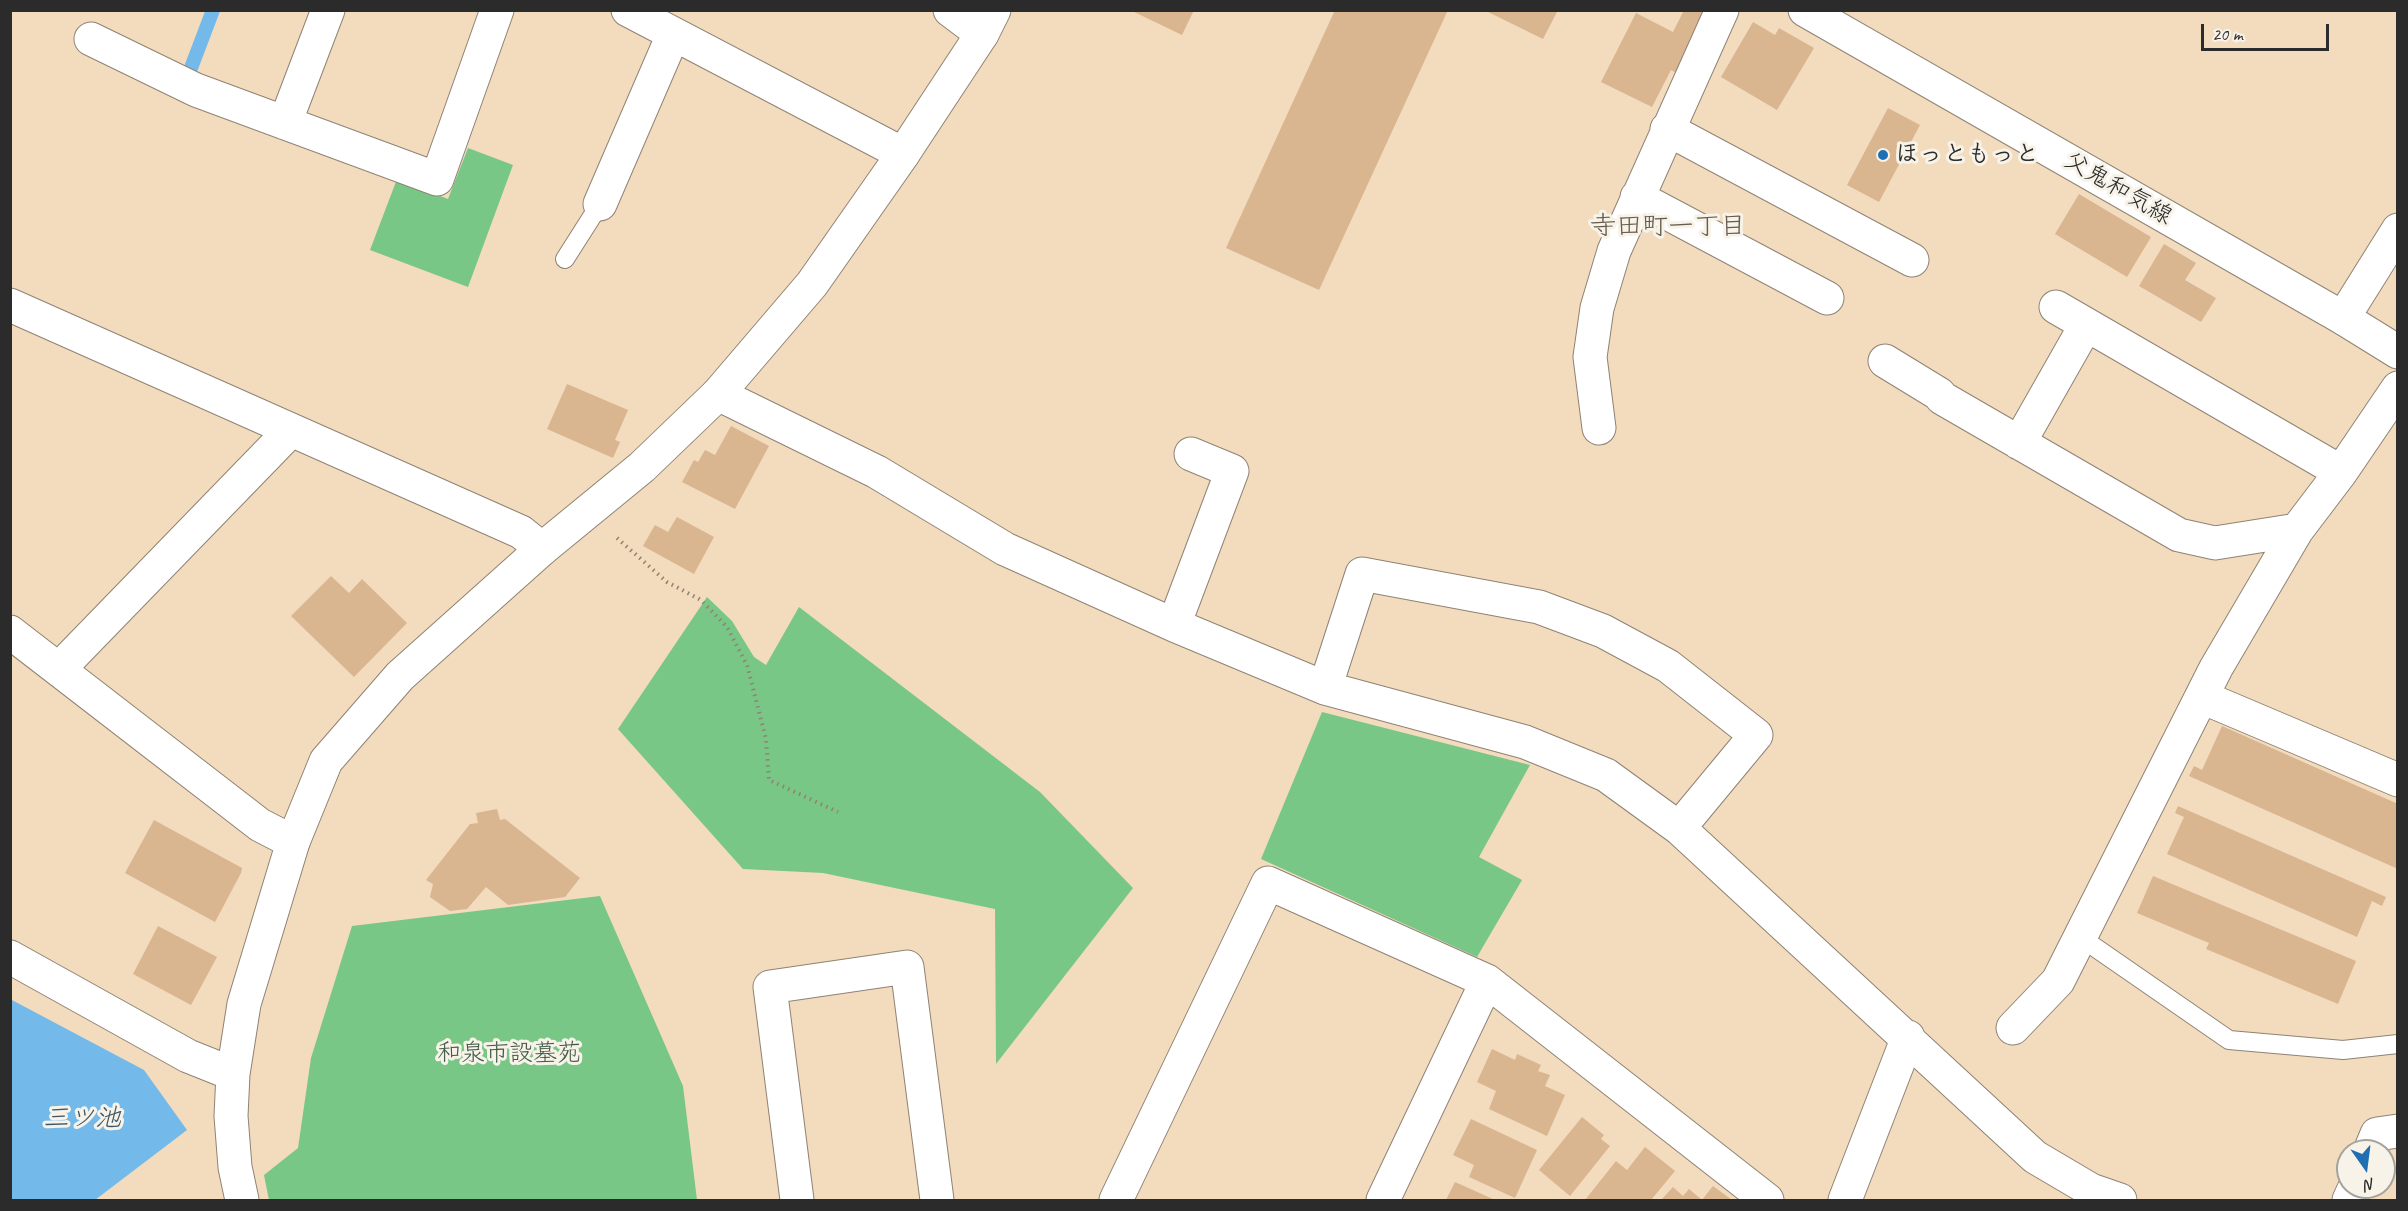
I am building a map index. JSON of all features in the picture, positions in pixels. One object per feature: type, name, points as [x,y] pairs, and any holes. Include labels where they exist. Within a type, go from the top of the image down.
[{"type":"street","points":[[285,123],[328,10]]},
{"type":"street","points":[[91,39],[196,90],[437,179],[497,10]]},
{"type":"street","points":[[628,10],[903,154]]},
{"type":"street","points":[[242,1200],[235,1167],[231,1116],[232,1074],[244,1004],[293,842],[326,761],[400,676],[542,549],[642,467],[718,394],[812,284],[903,154],[988,22],[950,10]]},
{"type":"street","points":[[1599,428],[1579,358],[1614,251],[1722,10]]},
{"type":"street","name":"父鬼和気線","points":[[1805,10],[2343,318],[2397,352]]},
{"type":"street","points":[[600,204],[673,35]]},
{"type":"street","points":[[1667,129],[1912,261]]},
{"type":"street","points":[[1637,197],[1827,298]]},
{"type":"street","points":[[2343,318],[2397,230]]},
{"type":"street","points":[[10,305],[527,535],[542,549]]},
{"type":"street","points":[[2055,307],[2341,472]]},
{"type":"street","points":[[2019,443],[2086,325]]},
{"type":"street","points":[[1885,361],[2019,443],[2179,535],[2215,543],[2296,530]]},
{"type":"street","points":[[2013,1028],[2058,981],[2216,668],[2296,530],[2341,472],[2397,388]]},
{"type":"street","points":[[718,394],[877,472],[1005,549],[1174,625],[1325,688],[1525,742],[1606,775],[1679,828],[1908,1037],[2035,1157],[2105,1198]]},
{"type":"street","points":[[59,669],[291,430]]},
{"type":"street","points":[[1174,625],[1232,471],[1191,454]]},
{"type":"street","points":[[1325,688],[1362,574],[1539,607],[1603,631],[1668,666],[1756,735],[1679,828]]},
{"type":"street","points":[[10,632],[260,825],[293,842]]},
{"type":"street","points":[[2202,697],[2397,780]]},
{"type":"street","points":[[1116,1200],[1268,883],[1487,981],[1767,1200]]},
{"type":"street","points":[[10,957],[188,1056],[232,1074]]},
{"type":"street","points":[[797,1200],[770,987],[908,968],[937,1200]]},
{"type":"street","points":[[1383,1200],[1487,981]]},
{"type":"street","points":[[1845,1200],[1908,1037]]},
{"type":"street","points":[[2375,1139],[2377,1134],[2397,1131]]},
{"type":"lane","points":[[565,259],[600,204]]},
{"type":"lane","points":[[2080,937],[2229,1040],[2343,1050],[2397,1044]]},
{"type":"path","points":[[588,512],[667,582],[701,600],[727,627],[747,665],[766,739],[769,780],[838,812]]},
{"type":"green space","points":[[468,148],[513,165],[468,287],[370,250],[397,179],[448,199]]},
{"type":"green space","points":[[707,597],[732,621],[754,657],[766,665],[799,607],[1040,792],[1133,888],[996,1064],[995,909],[823,873],[743,869],[618,729]]},
{"type":"green space","points":[[1322,712],[1530,765],[1479,857],[1522,880],[1477,957],[1261,859]]},
{"type":"green space","name":"和泉市設墓苑","points":[[600,896],[683,1086],[697,1200],[269,1200],[264,1175],[298,1148],[311,1058],[352,926]]},
{"type":"water","name":"三ツ池","points":[[10,999],[144,1070],[187,1130],[95,1200],[11,1200]]},
{"type":"building","points":[[1130,10],[1194,10],[1182,35]]},
{"type":"building","points":[[1335,10],[1448,10],[1319,290],[1226,248]]},
{"type":"building","points":[[1489,10],[1558,10],[1543,39],[1488,12]]},
{"type":"building","points":[[1684,10],[1715,10],[1682,76],[1671,70],[1652,107],[1601,82],[1636,13],[1673,32]]},
{"type":"building","points":[[1753,22],[1775,35],[1779,28],[1814,48],[1777,110],[1721,77]]},
{"type":"building","name":"ほっともっと","points":[[1888,108],[1920,125],[1879,202],[1847,185]]},
{"type":"building","points":[[2079,194],[2151,237],[2127,277],[2055,234]]},
{"type":"building","points":[[2164,244],[2196,263],[2185,280],[2216,298],[2201,322],[2139,286]]},
{"type":"building","points":[[567,384],[628,410],[615,440],[620,442],[613,458],[547,429]]},
{"type":"building","points":[[731,426],[769,446],[735,509],[682,482],[694,460],[698,462],[705,450],[715,455]]},
{"type":"building","points":[[677,517],[714,537],[694,574],[643,546],[655,525],[668,532]]},
{"type":"building","points":[[331,576],[349,593],[362,579],[407,623],[354,677],[291,616]]},
{"type":"building","points":[[2222,726],[2398,804],[2398,869],[2189,776],[2194,766],[2202,770]]},
{"type":"building","points":[[2178,806],[2386,897],[2382,906],[2372,901],[2357,937],[2167,854],[2184,817],[2175,813]]},
{"type":"building","points":[[497,809],[500,820],[505,819],[580,878],[565,897],[508,905],[486,887],[467,909],[450,911],[430,897],[433,884],[426,880],[470,824],[478,823],[476,813]]},
{"type":"building","points":[[154,820],[242,868],[215,922],[125,873]]},
{"type":"building","points":[[2153,876],[2356,961],[2338,1004],[2206,949],[2209,943],[2137,913]]},
{"type":"building","points":[[158,926],[217,957],[191,1005],[133,974]]},
{"type":"building","points":[[1492,1049],[1515,1060],[1517,1054],[1541,1065],[1538,1071],[1550,1075],[1545,1086],[1565,1095],[1547,1136],[1489,1109],[1496,1091],[1477,1082]]},
{"type":"building","points":[[1582,1117],[1604,1135],[1601,1139],[1610,1146],[1570,1196],[1539,1170]]},
{"type":"building","points":[[1471,1119],[1537,1150],[1515,1198],[1469,1177],[1474,1165],[1453,1155]]},
{"type":"building","points":[[1645,1147],[1675,1171],[1651,1200],[1585,1200],[1616,1161],[1627,1170]]},
{"type":"building","points":[[1455,1182],[1495,1200],[1446,1200]]},
{"type":"building","points":[[1713,1186],[1732,1200],[1702,1200]]},
{"type":"building","points":[[1673,1187],[1683,1196],[1689,1189],[1702,1200],[1661,1200]]},
{"type":"waterway","points":[[191,68],[213,10]]},
{"type":"place","name":"ほっともっと","points":[[1883,155]]},
{"type":"district","name":"寺田町一丁目","points":[[1668,227]]}]
